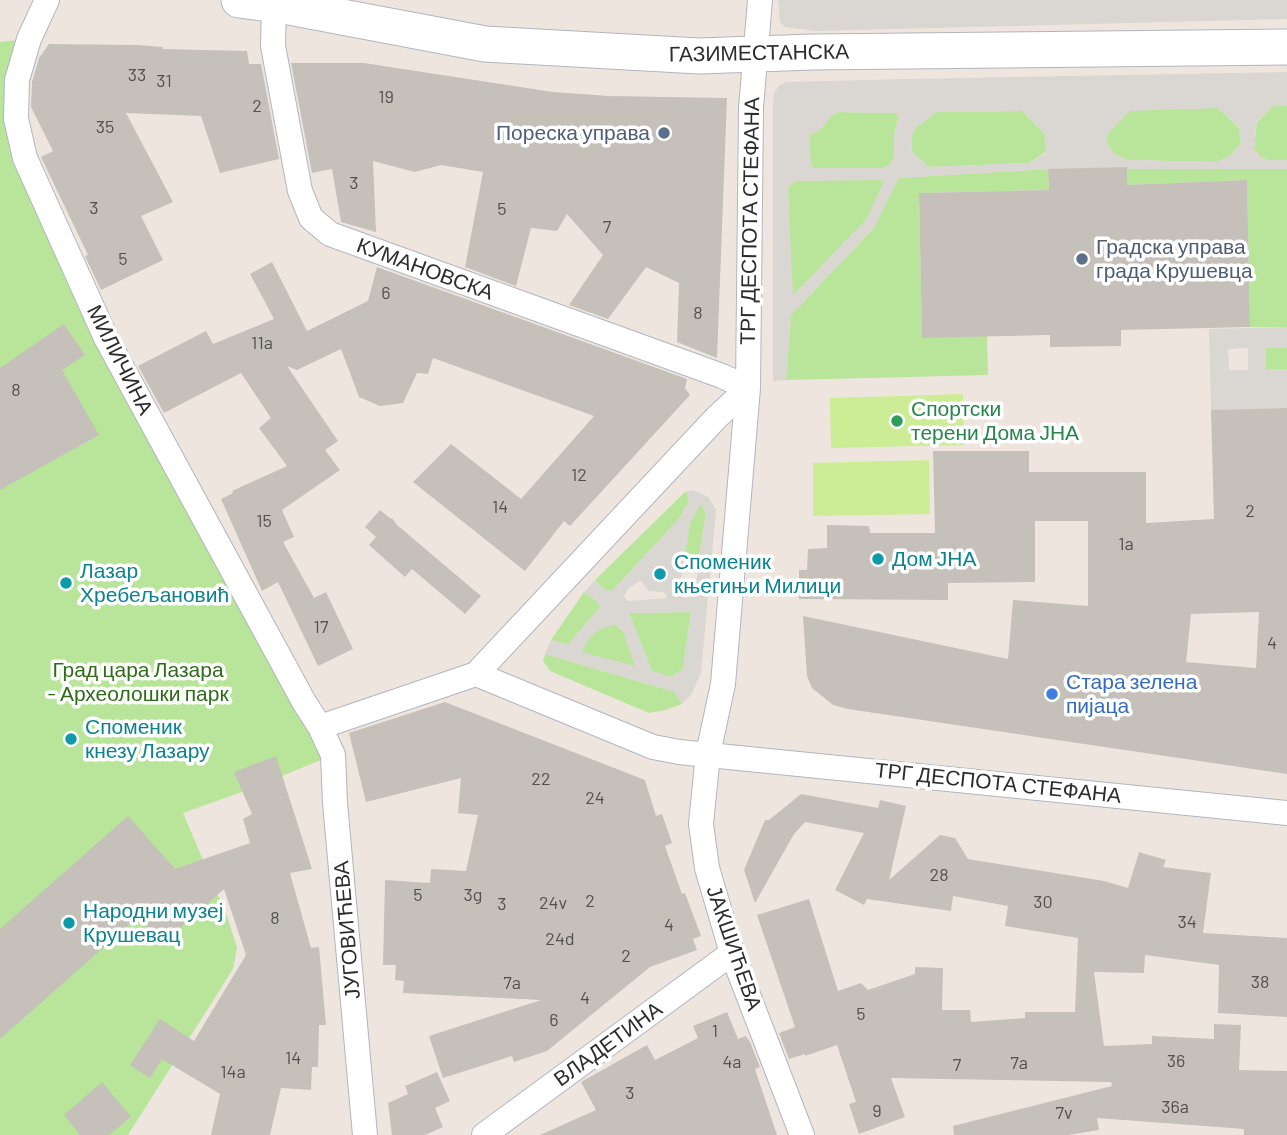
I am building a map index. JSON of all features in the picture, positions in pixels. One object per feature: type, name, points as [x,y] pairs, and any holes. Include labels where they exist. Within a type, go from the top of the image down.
[{"type":"main road","name":"ГАЗИМЕСТАНСКА","points":[[239,0],[274,4],[485,44],[699,56],[755,53],[1286,48]]},
{"type":"street","name":"МИЛИЧИНА","points":[[47,0],[29,39],[17,80],[16,119],[25,158],[106,338],[320,727]]},
{"type":"street","name":"ТРГ ДЕСПОТА СТЕФАНА","points":[[708,754],[723,684],[748,388],[751,108],[760,0]]},
{"type":"street","name":"КУМАНОВСКА","points":[[274,4],[273,46],[300,191],[311,219],[330,234],[722,376],[748,388]]},
{"type":"street","points":[[320,727],[476,674],[716,418],[748,388]]},
{"type":"street","name":"ТРГ ДЕСПОТА СТЕФАНА","points":[[476,674],[653,747],[1287,813]]},
{"type":"street","name":"ЈУГОВИЋЕВА","points":[[320,727],[333,755],[365,1135]]},
{"type":"street","name":"ЈАКШИЋЕВА","points":[[708,754],[701,824],[707,868],[732,953],[802,1135]]},
{"type":"street","name":"ВЛАДЕТИНА","points":[[484,1135],[732,953]]},
{"type":"green space","name":"Град цара Лазара - Археолошки парк","points":[[29,39],[25,158],[333,755],[183,813],[227,916],[237,948],[233,969],[128,1135],[0,1135],[0,42]]},
{"type":"green space","points":[[1273,106],[1287,106],[1287,160],[1267,160],[1254,149],[1257,122]]},
{"type":"green space","points":[[1218,108],[1239,128],[1241,143],[1230,156],[1217,162],[1127,160],[1114,154],[1108,144],[1106,137],[1130,110]]},
{"type":"green space","points":[[1022,111],[1045,134],[1046,152],[1029,163],[929,167],[912,152],[911,137],[916,128],[936,112]]},
{"type":"green space","points":[[838,112],[899,115],[894,136],[894,157],[890,165],[883,168],[811,166],[809,135],[820,130],[831,116]]},
{"type":"green space","points":[[1127,167],[1287,169],[1287,327],[1250,327],[1247,180],[1127,185]]},
{"type":"green space","points":[[1048,169],[1049,190],[919,193],[922,337],[987,336],[988,375],[786,380],[791,315],[874,228],[898,178]]},
{"type":"green space","points":[[885,179],[869,215],[861,226],[792,296],[788,189],[791,184],[796,181]]},
{"type":"green space","points":[[1287,347],[1287,369],[1266,370],[1266,348]]},
{"type":"green space","name":"Спортски терени Дома ЈНА","points":[[963,394],[964,445],[831,448],[830,398]]},
{"type":"green space","name":"Спортски терени Дома ЈНА","points":[[929,460],[930,514],[813,516],[813,463]]},
{"type":"green space","points":[[686,491],[689,501],[679,519],[612,591],[605,590],[595,580]]},
{"type":"green space","points":[[700,504],[705,511],[705,519],[699,556],[685,552],[690,524]]},
{"type":"green space","points":[[584,592],[597,601],[600,607],[568,645],[551,640]]},
{"type":"green space","points":[[691,612],[683,669],[671,677],[652,671],[629,613]]},
{"type":"green space","points":[[614,624],[623,631],[636,667],[581,652],[589,638],[597,631]]},
{"type":"green space","points":[[545,654],[675,692],[682,704],[649,713],[550,671],[543,661]]},
{"type":"shaded area","points":[[778,0],[1287,0],[1287,19],[815,31],[785,27],[780,22]]},
{"type":"shaded area","points":[[1287,72],[1287,106],[1273,106],[1257,121],[1254,149],[1267,160],[1287,160],[1287,169],[1048,169],[899,178],[874,228],[791,315],[786,380],[773,381],[774,93],[786,82]],"holes":[[[1218,108],[1239,127],[1241,143],[1230,156],[1217,162],[1127,160],[1114,154],[1106,137],[1130,111]],[[1022,111],[1045,134],[1046,153],[1030,163],[929,167],[912,152],[911,137],[916,128],[936,112]],[[838,112],[899,115],[894,136],[894,158],[890,165],[883,168],[811,166],[809,135],[820,130],[831,116]],[[884,180],[869,215],[793,295],[788,189],[796,181]]]},
{"type":"shaded area","points":[[1287,327],[1287,347],[1266,348],[1266,369],[1287,369],[1287,408],[1211,410],[1209,329]],"holes":[[[1248,348],[1248,370],[1229,370],[1228,349]]]},
{"type":"shaded area","points":[[694,490],[708,497],[716,510],[701,673],[691,695],[682,704],[675,692],[545,654],[551,640],[568,645],[600,607],[597,601],[584,592],[595,580],[605,590],[612,591],[679,519],[689,501],[686,491]],"holes":[[[700,504],[705,511],[705,519],[699,555],[685,552],[690,524]],[[687,567],[698,571],[694,595],[686,598],[681,596],[678,588],[683,571]],[[640,580],[649,591],[664,592],[667,598],[628,601],[624,596],[628,589]],[[691,612],[683,669],[671,677],[652,671],[629,613]],[[614,624],[623,631],[635,666],[582,652],[589,638],[597,631]]]},
{"type":"building","points":[[49,44],[138,45],[163,49],[247,51],[249,64],[261,64],[279,159],[220,173],[201,116],[126,113],[173,202],[141,216],[163,260],[101,290],[85,256],[88,255],[41,157],[53,151],[31,107],[32,82],[39,58]]},
{"type":"building","points":[[291,63],[364,63],[553,92],[727,98],[717,358],[677,342],[679,283],[646,267],[608,319],[569,305],[603,255],[567,214],[557,231],[531,228],[516,286],[465,267],[483,172],[441,165],[415,172],[373,161],[376,232],[341,222],[332,169],[312,173]]},
{"type":"building","name":"Градска управа града Крушевца","points":[[1127,167],[1127,185],[1247,180],[1250,327],[1121,330],[1121,346],[1050,347],[1050,335],[922,338],[919,193],[1049,190],[1048,169]]},
{"type":"building","points":[[272,262],[307,331],[368,301],[377,267],[687,379],[685,388],[690,395],[570,526],[564,521],[525,571],[413,482],[451,444],[521,499],[594,416],[433,358],[428,374],[417,373],[403,403],[380,406],[359,397],[341,349],[297,370],[287,366],[338,441],[325,450],[340,470],[282,510],[294,537],[283,542],[314,598],[326,592],[353,649],[318,666],[278,582],[262,591],[221,499],[233,493],[232,491],[287,466],[259,428],[271,418],[241,373],[164,413],[138,366],[206,331],[213,344],[274,319],[250,274]]},
{"type":"building","points":[[64,324],[85,355],[62,370],[99,435],[0,490],[0,368]]},
{"type":"building","points":[[1287,408],[1287,774],[848,709],[833,705],[812,688],[807,676],[803,616],[1008,659],[1013,600],[1088,606],[1088,521],[1035,521],[1035,582],[948,583],[948,600],[799,599],[799,570],[807,570],[808,549],[827,548],[827,525],[869,526],[870,533],[935,533],[933,451],[1029,451],[1029,472],[1146,472],[1146,523],[1214,519],[1211,410]],"holes":[[[1259,612],[1256,668],[1186,662],[1191,614]]]},
{"type":"building","points":[[380,510],[481,596],[465,614],[412,569],[405,577],[369,545],[376,537],[365,527]]},
{"type":"building","points":[[445,702],[645,780],[656,816],[662,814],[672,843],[665,846],[701,936],[693,939],[697,950],[650,967],[547,1051],[514,1062],[512,1056],[443,1078],[429,1036],[541,1000],[403,993],[404,981],[395,980],[396,965],[383,965],[385,880],[430,883],[431,869],[466,871],[478,815],[458,813],[461,778],[366,802],[349,733]]},
{"type":"building","points":[[276,756],[312,869],[290,873],[311,948],[319,947],[326,1025],[319,1025],[318,1067],[312,1067],[311,1090],[281,1088],[270,1135],[211,1135],[220,1094],[162,1059],[150,1078],[130,1065],[160,1019],[194,1041],[246,955],[224,889],[162,944],[138,917],[0,1039],[0,929],[128,816],[175,869],[250,843],[243,819],[252,814],[234,772]]},
{"type":"building","points":[[801,794],[878,808],[880,800],[906,806],[889,880],[940,835],[955,838],[968,859],[1104,881],[1128,888],[1139,852],[1166,860],[1163,867],[1211,873],[1203,933],[1287,938],[1287,1017],[1218,1013],[1219,965],[1145,955],[1144,973],[1094,972],[1104,1046],[1152,1044],[1152,1036],[1214,1039],[1214,1024],[1241,1025],[1239,1070],[1287,1071],[1287,1135],[1244,1135],[1244,1129],[1097,1118],[1099,1130],[1068,1135],[954,1135],[953,1126],[1112,1086],[1111,1082],[891,1078],[905,1117],[859,1134],[849,1104],[856,1102],[837,1045],[789,1059],[779,1033],[795,1027],[757,915],[809,899],[838,991],[861,983],[868,990],[915,974],[915,967],[943,968],[942,1010],[970,1010],[971,1022],[1025,1018],[1025,1012],[1075,1012],[1078,938],[1005,926],[1008,906],[953,896],[951,911],[867,899],[864,905],[835,890],[864,833],[805,822],[794,834],[755,903],[744,870],[765,820],[769,820]]},
{"type":"building","points":[[727,1012],[738,1039],[746,1036],[750,1042],[760,1067],[755,1069],[777,1135],[540,1135],[596,1110],[581,1082],[647,1045],[655,1060],[698,1038],[693,1026]]},
{"type":"building","points":[[437,1072],[450,1101],[435,1108],[443,1127],[425,1135],[392,1135],[388,1103],[408,1094],[405,1086]]},
{"type":"building","points":[[102,1082],[131,1117],[109,1135],[80,1135],[64,1115]]},
{"type":"place","name":"Пореска управа","points":[[664,133]]},
{"type":"place","name":"Градска управа града Крушевца","points":[[1082,259]]},
{"type":"place","name":"Спортски терени Дома ЈНА","points":[[897,421]]},
{"type":"place","name":"Дом ЈНА","points":[[878,559]]},
{"type":"place","name":"Споменик књегињи Милици","points":[[660,574]]},
{"type":"place","name":"Лазар Хребељановић","points":[[66,583]]},
{"type":"place","name":"Стара зелена пијаца","points":[[1052,694]]},
{"type":"place","name":"Споменик кнезу Лазару","points":[[71,739]]},
{"type":"place","name":"Народни музеј Крушевац","points":[[69,923]]}]
